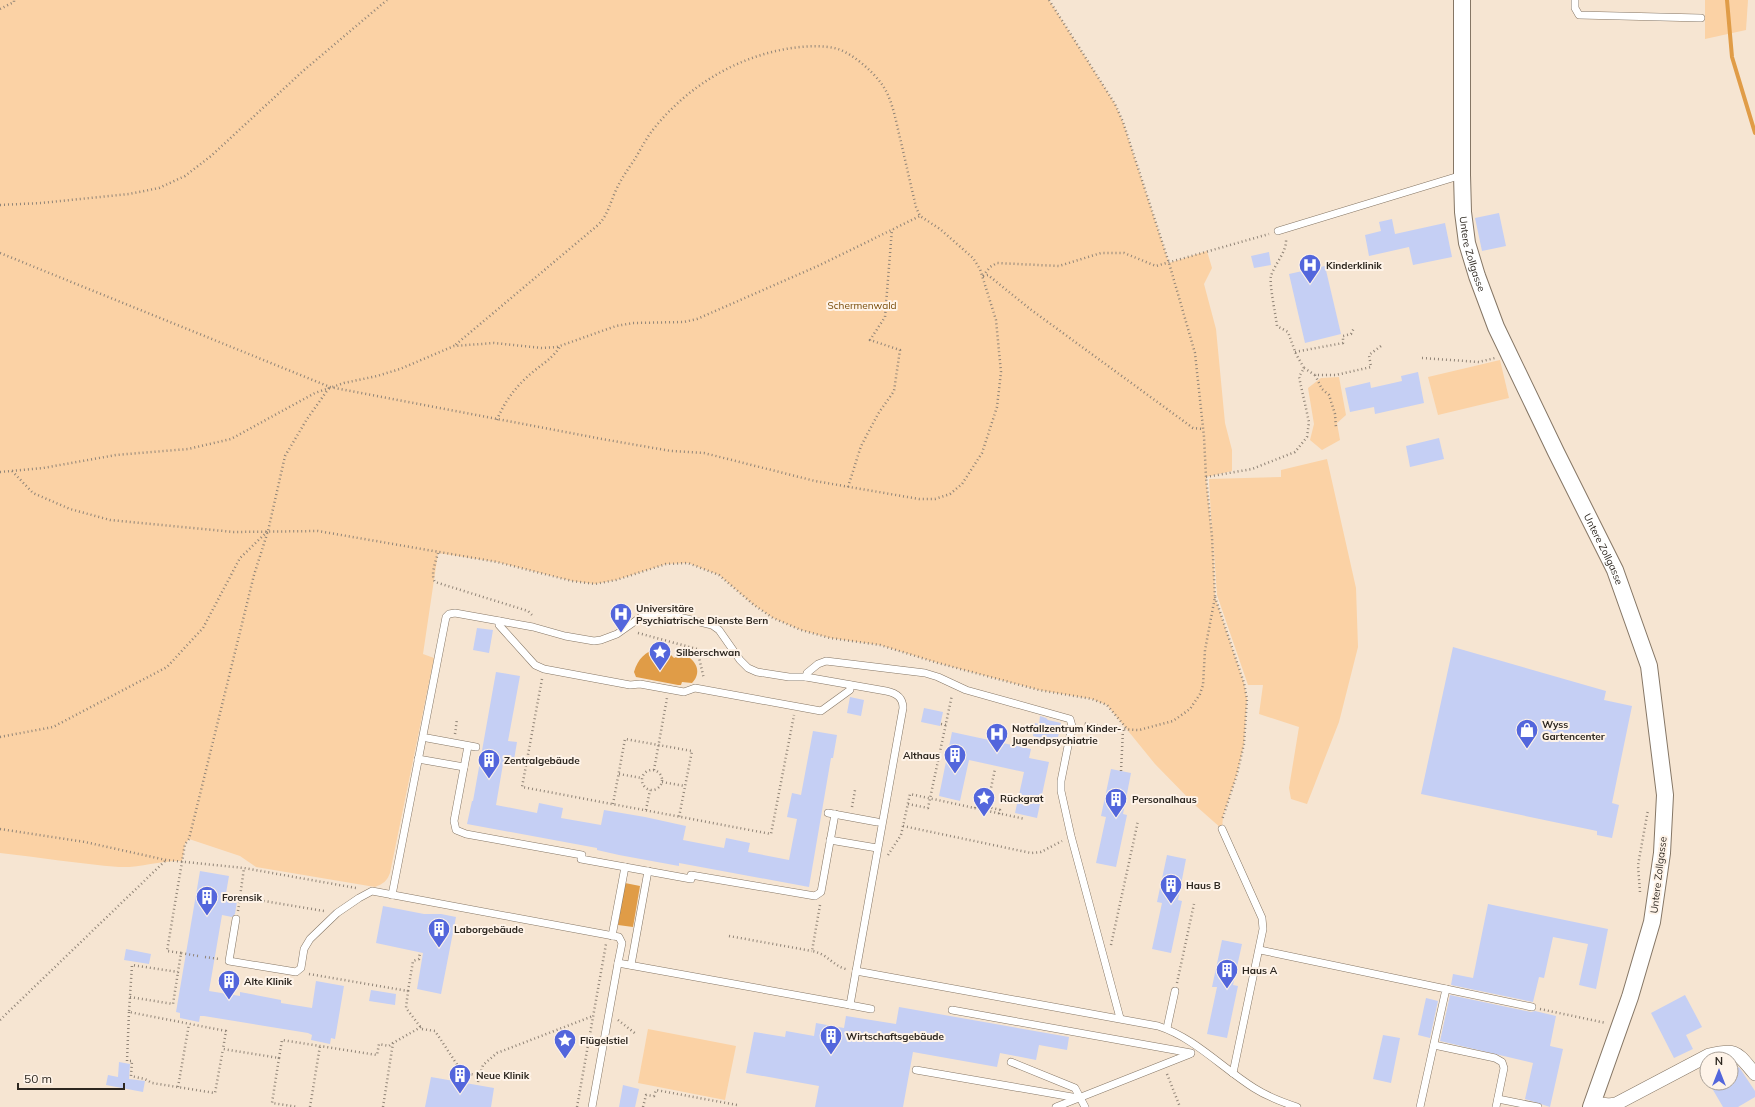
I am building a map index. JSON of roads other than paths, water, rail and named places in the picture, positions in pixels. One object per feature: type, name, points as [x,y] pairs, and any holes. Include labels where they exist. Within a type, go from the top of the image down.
[{"type":"street","name":"Untere Zollgasse","points":[[1462,0],[1462,175],[1463,212],[1467,244],[1496,327],[1615,570],[1649,666],[1665,795],[1662,853],[1652,922],[1630,997],[1592,1105]]},
{"type":"street","points":[[1592,1105],[1616,1104],[1709,1055],[1726,1051],[1735,1052],[1755,1074]]},
{"type":"lane","points":[[1574,0],[1575,8],[1580,15],[1701,18]]},
{"type":"lane","points":[[1278,231],[1462,175]]},
{"type":"lane","points":[[392,895],[446,616],[455,613],[594,641],[609,638],[641,616],[667,615],[701,622],[712,625],[719,630],[740,660],[748,668],[757,672],[789,677],[806,677],[891,692],[900,697],[903,703],[850,1005]]},
{"type":"lane","points":[[499,621],[499,625],[535,666],[630,685],[640,684],[684,692],[695,688],[821,711],[850,690],[850,685]]},
{"type":"lane","points":[[806,677],[806,674],[818,664],[826,661],[926,674],[966,690],[1063,716],[1071,721],[1072,726],[1061,785],[1071,836],[1120,1018]]},
{"type":"lane","points":[[427,738],[476,747]]},
{"type":"lane","points":[[468,746],[454,821],[454,826],[460,833],[582,855],[581,858],[625,867],[690,879],[691,874],[815,896],[821,892],[830,840],[831,814],[877,822]]},
{"type":"lane","points":[[418,759],[464,767]]},
{"type":"lane","points":[[1222,829],[1262,918],[1263,929],[1260,950],[1233,1073]]},
{"type":"lane","points":[[830,840],[877,848]]},
{"type":"lane","points":[[610,936],[625,867]]},
{"type":"lane","points":[[631,965],[648,871]]},
{"type":"lane","points":[[236,919],[229,961],[294,972],[301,968],[304,949],[310,939],[336,913],[372,891],[618,937],[622,940],[592,1107]]},
{"type":"lane","points":[[1260,950],[1532,1007]]},
{"type":"lane","points":[[618,963],[871,1009]]},
{"type":"lane","points":[[856,970],[1120,1018],[1167,1028],[1184,1036],[1253,1088],[1269,1097],[1297,1107]]},
{"type":"lane","points":[[1420,1107],[1446,989]]},
{"type":"lane","points":[[1167,1028],[1175,991]]},
{"type":"lane","points":[[952,1010],[1191,1053]]},
{"type":"lane","points":[[1434,1045],[1501,1061],[1504,1064],[1504,1068],[1496,1107]]},
{"type":"lane","points":[[1056,1107],[1201,1050]]},
{"type":"lane","points":[[1011,1062],[1075,1088],[1085,1107]]},
{"type":"lane","points":[[916,1070],[1080,1098]]},
{"type":"lane","points":[[1498,1099],[1538,1107]]},
{"type":"waterway","points":[[1727,0],[1732,57],[1755,133]]},
{"type":"place","name":"Kinderklinik","points":[[1310,284]]},
{"type":"place","name":"Universitäre Psychiatrische Dienste Bern","points":[[621,634]]},
{"type":"place","name":"Silberschwan","points":[[660,672]]},
{"type":"place","name":"Wyss Gartencenter","points":[[1527,750]]},
{"type":"place","name":"Notfallzentrum Kinder- Jugendpsychiatrie","points":[[997,754]]},
{"type":"place","name":"Althaus","points":[[955,774]]},
{"type":"place","name":"Zentralgebäude","points":[[489,780]]},
{"type":"place","name":"Rückgrat","points":[[984,818]]},
{"type":"place","name":"Personalhaus","points":[[1116,818]]},
{"type":"place","name":"Haus B","points":[[1171,904]]},
{"type":"place","name":"Forensik","points":[[207,916]]},
{"type":"place","name":"Laborgebäude","points":[[439,948]]},
{"type":"place","name":"Haus A","points":[[1227,990]]},
{"type":"place","name":"Alte Klinik","points":[[229,1000]]},
{"type":"place","name":"Wirtschaftsgebäude","points":[[831,1056]]},
{"type":"place","name":"Flügelstiel","points":[[565,1060]]},
{"type":"place","name":"Neue Klinik","points":[[460,1094]]},
{"type":"park label","name":"Schermenwald","points":[[862,305]]}]
